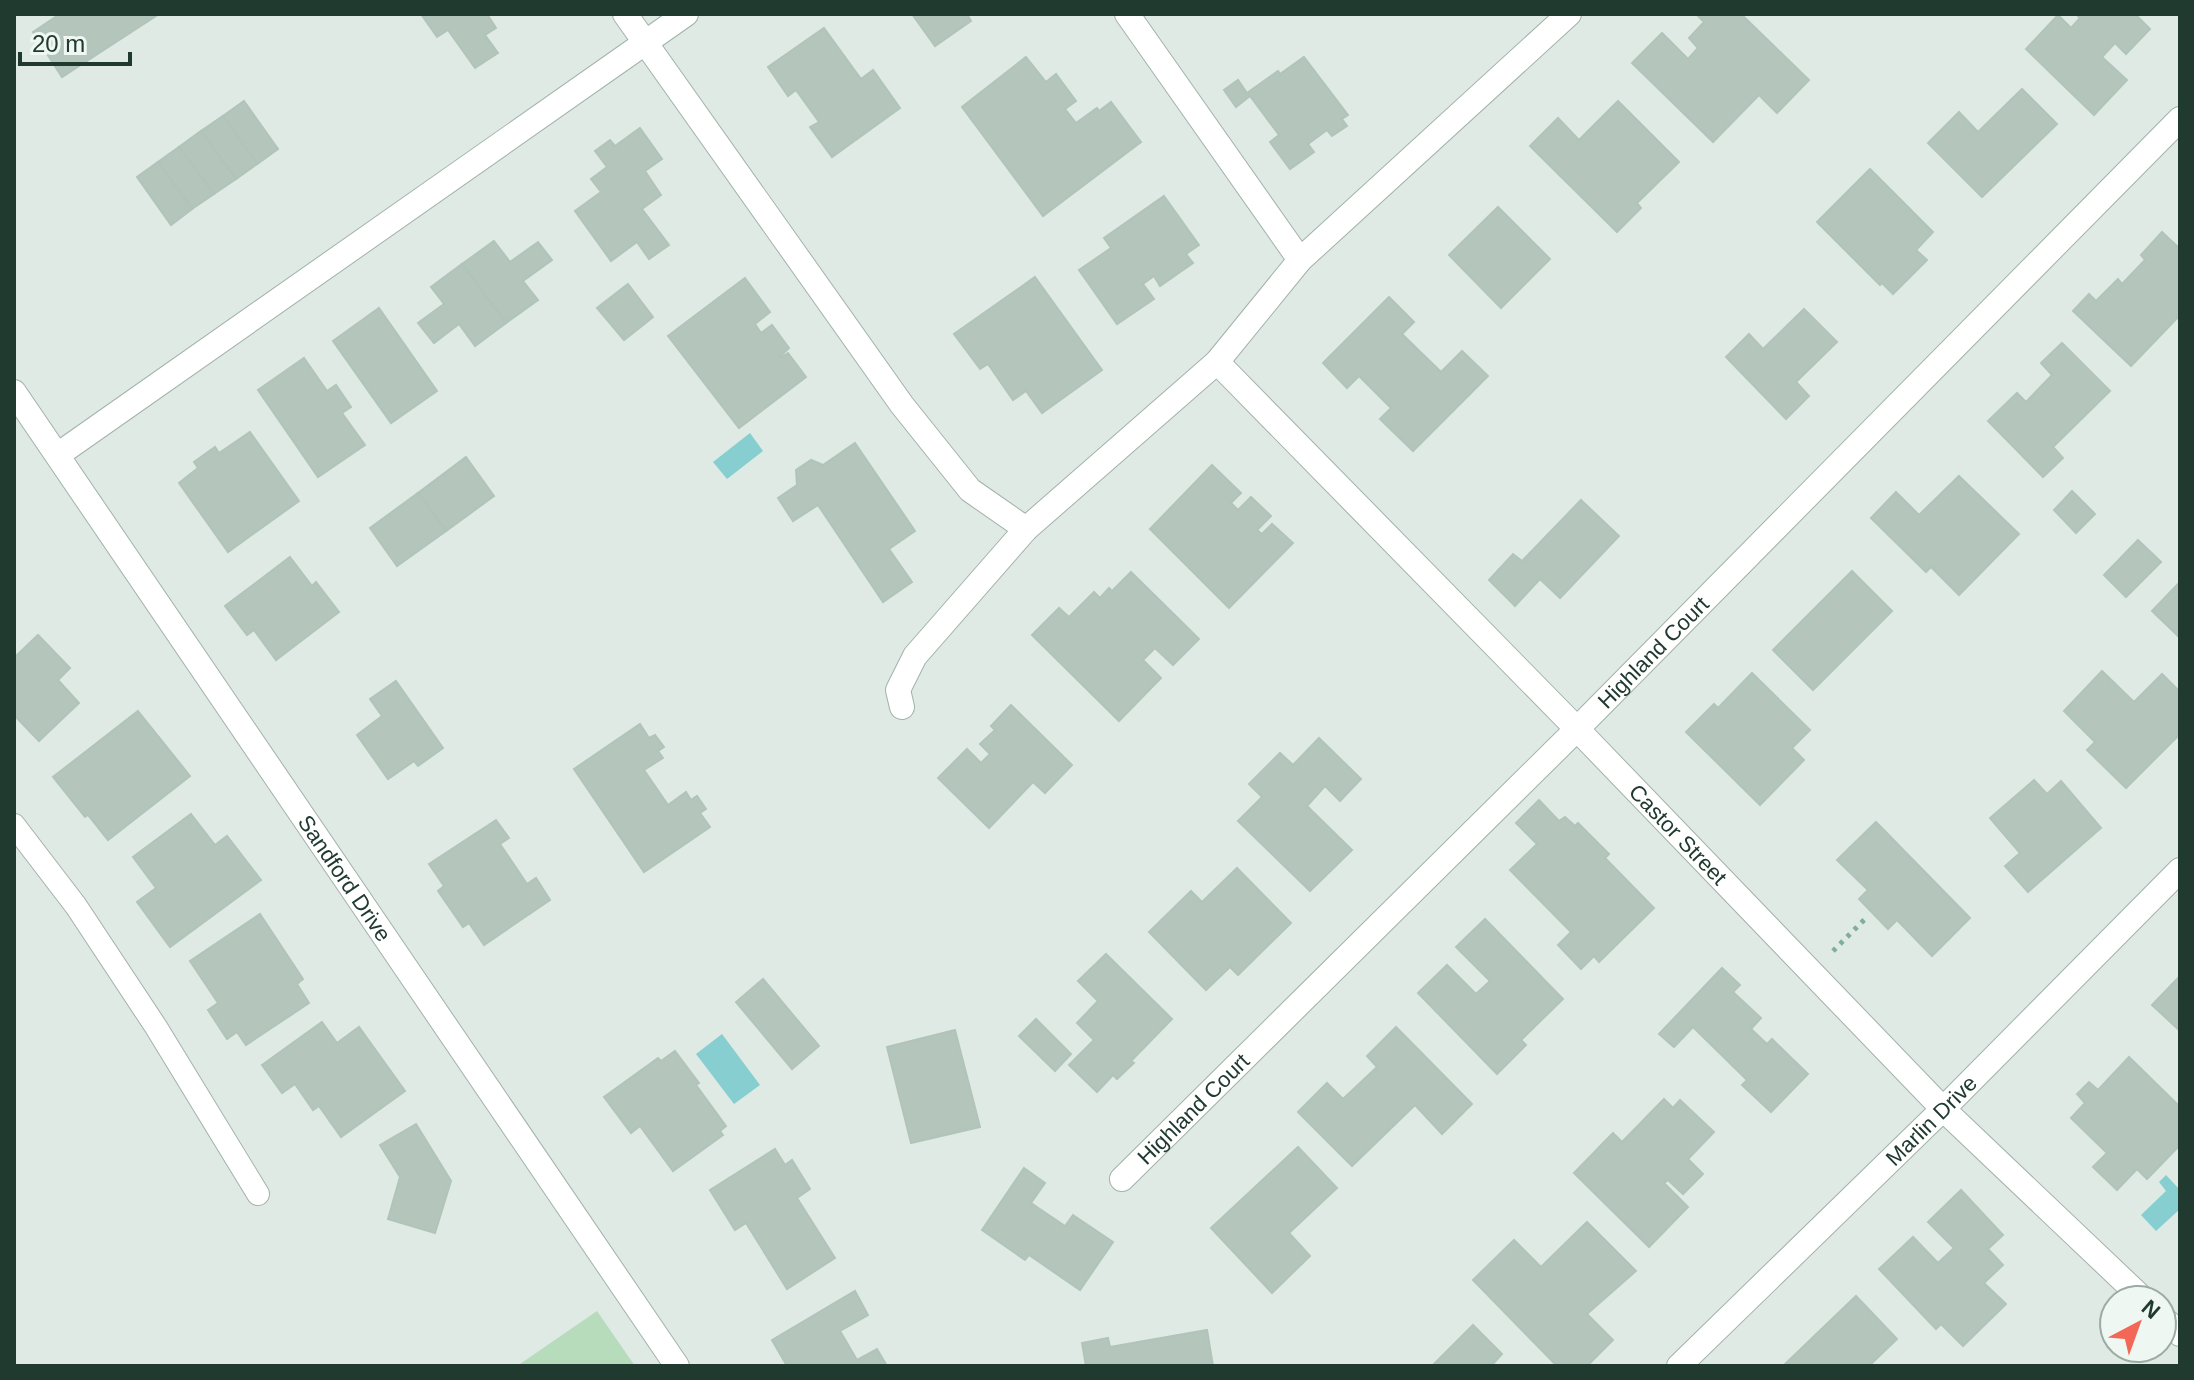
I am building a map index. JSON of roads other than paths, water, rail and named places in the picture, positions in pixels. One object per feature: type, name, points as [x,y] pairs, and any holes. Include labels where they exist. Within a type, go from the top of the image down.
[{"type":"street","points":[[625,14],[902,405],[970,490],[1026,529]]},
{"type":"street","points":[[59,454],[686,14]]},
{"type":"street","points":[[1127,14],[1300,260]]},
{"type":"street","points":[[902,707],[898,690],[915,656],[1026,529],[1217,362],[1300,260],[1569,14]]},
{"type":"street","name":"Highland Court","points":[[1122,1179],[1577,729],[2180,119]]},
{"type":"street","name":"Castor Street","points":[[1217,362],[1943,1109],[2127,1284]]},
{"type":"street","name":"Sandford Drive","points":[[14,392],[677,1366]]},
{"type":"street","name":"Marlin Drive","points":[[1679,1366],[1943,1109],[2180,870]]},
{"type":"lane","points":[[14,825],[76,906],[156,1027],[258,1194]]},
{"type":"water","points":[[750,433],[763,451],[727,479],[713,462]]},
{"type":"water","points":[[722,1034],[760,1085],[734,1104],[696,1054]]},
{"type":"water","points":[[2166,1175],[2180,1190],[2180,1209],[2156,1231],[2141,1215],[2166,1191],[2159,1182]]}]
